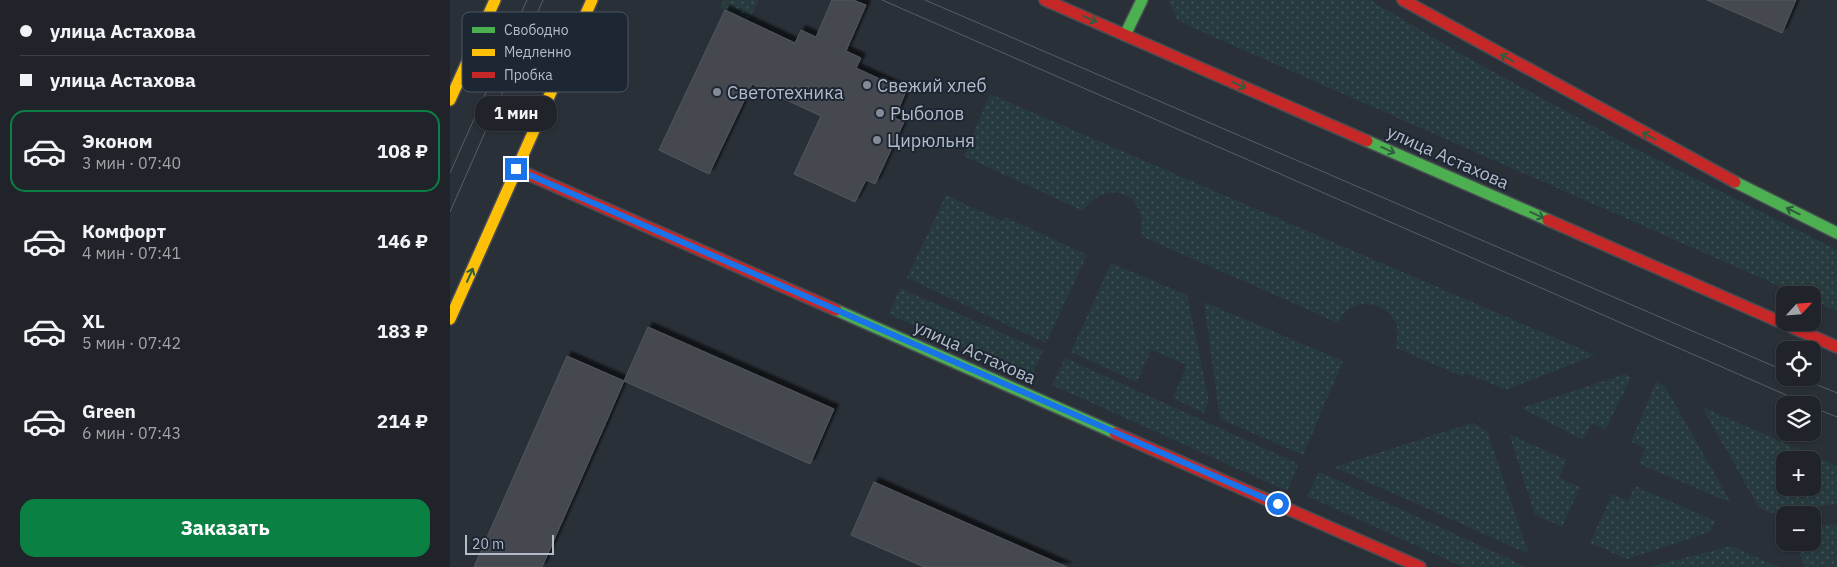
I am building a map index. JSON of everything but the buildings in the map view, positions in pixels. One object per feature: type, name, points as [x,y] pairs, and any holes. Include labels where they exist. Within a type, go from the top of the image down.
[{"type":"main road","points":[[490,12],[495,0]]},
{"type":"main road","points":[[587,12],[592,0]]},
{"type":"main road","name":"улица Астахова","points":[[1045,0],[1837,347]]},
{"type":"main road","points":[[1124,35],[1142,0]]},
{"type":"main road","points":[[1403,0],[1719,174],[1837,232]]},
{"type":"main road","points":[[450,100],[462,73]]},
{"type":"main road","points":[[450,319],[551,92]]},
{"type":"main road","name":"улица Астахова","points":[[516,169],[1420,567]]},
{"type":"green space","points":[[724,0],[759,0],[748,21],[720,8]]},
{"type":"green space","points":[[1168,0],[1370,0],[1459,53],[1628,145],[1837,250],[1837,311],[1821,304],[1821,286],[1780,286],[1191,27],[1177,19]]},
{"type":"green space","points":[[990,94],[1595,355],[1506,390],[1466,373],[1463,377],[1396,348],[1398,333],[1396,324],[1387,312],[1380,308],[1373,305],[1357,305],[1344,313],[1338,323],[1141,236],[1142,221],[1139,209],[1133,200],[1124,195],[1114,192],[1104,194],[1093,200],[1083,211],[964,156]]},
{"type":"green space","points":[[946,195],[1002,221],[1005,217],[1087,255],[1046,343],[907,278]]},
{"type":"green space","points":[[1111,263],[1187,295],[1209,401],[1204,413],[1173,398],[1187,365],[1151,350],[1137,382],[1071,352]]},
{"type":"green space","points":[[900,288],[1043,351],[1031,378],[889,314]]},
{"type":"green space","points":[[1204,302],[1343,361],[1303,455],[1220,419]]},
{"type":"green space","points":[[1065,358],[1299,464],[1287,491],[1052,385]]},
{"type":"green space","points":[[1625,374],[1631,378],[1605,430],[1592,423],[1583,440],[1521,408]]},
{"type":"green space","points":[[1656,382],[1665,386],[1731,503],[1639,464],[1645,448],[1631,442]]},
{"type":"green space","points":[[1702,407],[1776,439],[1776,441],[1803,451],[1776,451],[1776,496],[1821,496],[1821,459],[1837,466],[1837,504],[1821,506],[1776,506],[1776,512],[1769,513],[1758,506]]},
{"type":"green space","points":[[1472,423],[1487,431],[1529,554],[1334,467]]},
{"type":"green space","points":[[1509,434],[1567,460],[1559,478],[1580,487],[1562,527],[1535,515]]},
{"type":"green space","points":[[1319,472],[1527,567],[1463,567],[1307,496]]},
{"type":"green space","points":[[1635,486],[1715,521],[1710,532],[1627,559],[1590,543],[1612,494],[1628,501]]},
{"type":"green space","points":[[1837,524],[1837,567],[1805,567],[1799,553],[1800,551],[1821,551],[1821,525]]},
{"type":"green space","points":[[1731,546],[1779,567],[1648,567]]},
{"type":"tram line","points":[[522,12],[527,0]]},
{"type":"tram line","points":[[538,12],[543,0]]},
{"type":"tram line","points":[[882,0],[1788,396]]},
{"type":"tram line","points":[[925,0],[1776,367]]},
{"type":"tram line","points":[[450,173],[486,92]]},
{"type":"tram line","points":[[450,212],[503,92]]},
{"type":"tram line","points":[[1820,386],[1837,393]]},
{"type":"tram line","points":[[1821,411],[1837,417]]},
{"type":"traffic: fast","points":[[1125,35],[1142,0]]},
{"type":"traffic: fast","points":[[1367,141],[1548,220]]},
{"type":"traffic: fast","points":[[1735,182],[1837,233]]},
{"type":"traffic: fast","points":[[836,310],[1115,433]]},
{"type":"traffic: slow","points":[[490,12],[495,0]]},
{"type":"traffic: slow","points":[[587,12],[592,0]]},
{"type":"traffic: slow","points":[[450,100],[462,73]]},
{"type":"traffic: slow","points":[[450,319],[551,92]]},
{"type":"traffic: jam","points":[[1045,0],[1367,141]]},
{"type":"traffic: jam","points":[[1403,0],[1735,182]]},
{"type":"traffic: jam","points":[[516,169],[836,310]]},
{"type":"traffic: jam","points":[[1548,220],[1837,347]]},
{"type":"traffic: jam","points":[[1115,433],[1420,567]]},
{"type":"place","name":"Свежий хлеб","points":[[867,85]]},
{"type":"place","name":"Светотехника","points":[[717,92]]},
{"type":"place","name":"Рыболов","points":[[880,113]]},
{"type":"place","name":"Цирюльня","points":[[877,140]]},
{"type":"route","points":[[516,169],[1278,504]]}]
